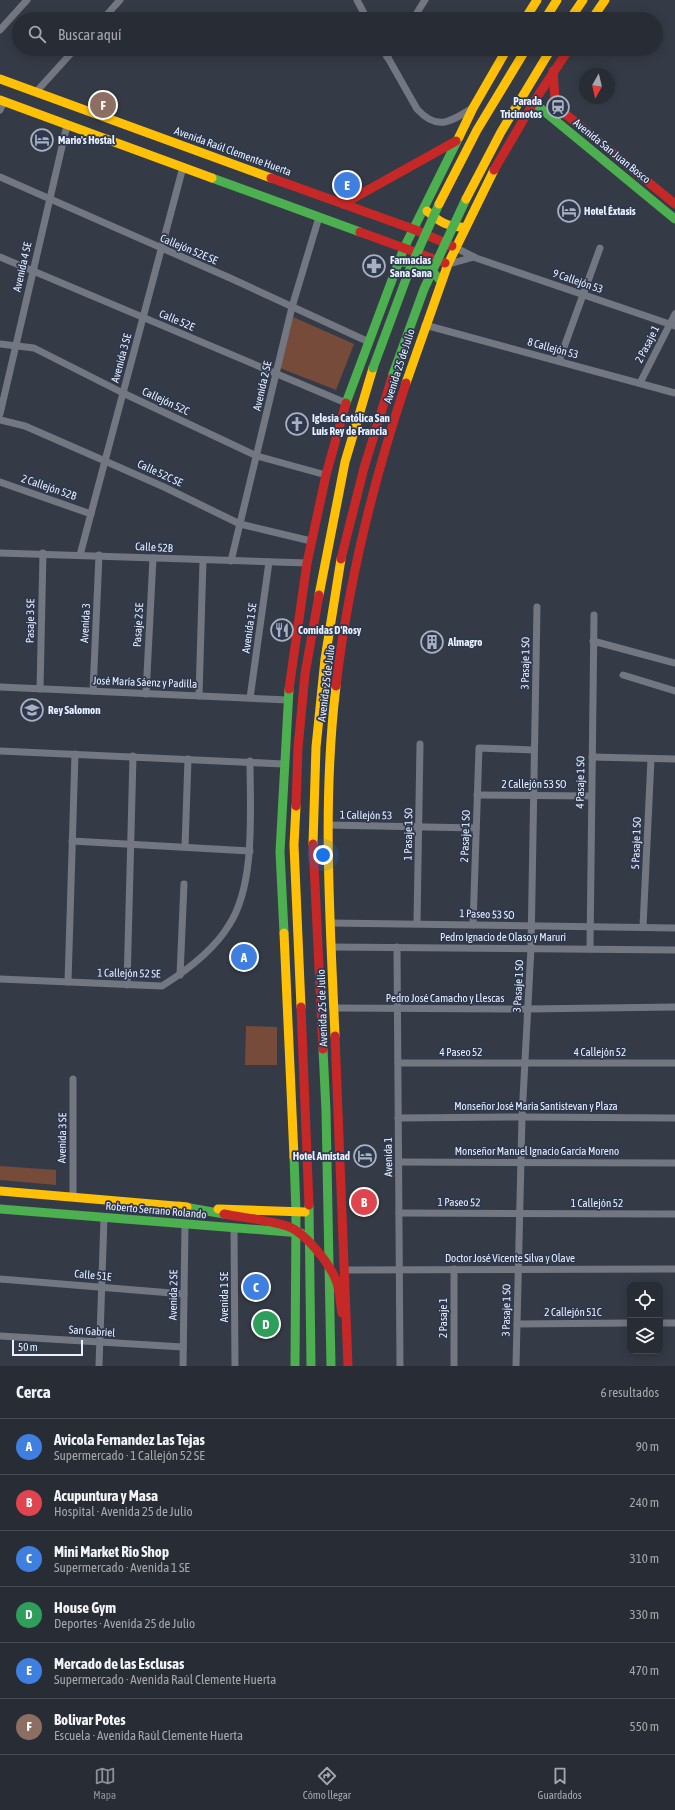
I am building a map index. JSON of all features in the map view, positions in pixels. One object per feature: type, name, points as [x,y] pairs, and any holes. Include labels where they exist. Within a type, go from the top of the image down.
[{"type":"main road","points":[[526,12],[529,0]]},
{"type":"main road","points":[[529,12],[537,0]]},
{"type":"main road","points":[[575,12],[583,0]]},
{"type":"main road","points":[[589,12],[595,0]]},
{"type":"main road","points":[[597,12],[606,0]]},
{"type":"main road","points":[[550,12],[557,1]]},
{"type":"main road","points":[[295,1366],[297,1232],[280,852],[288,700],[311,541],[326,475],[346,403],[404,248],[473,108],[503,56]]},
{"type":"main road","name":"Avenida 25 de Julio","points":[[311,1366],[310,1233],[294,845],[298,748],[305,674],[325,559],[345,462],[373,368],[409,272],[452,178],[501,88],[522,56]]},
{"type":"main road","name":"Avenida 25 de Julio","points":[[331,1366],[326,1111],[313,842],[316,747],[325,659],[341,561],[364,468],[393,374],[428,278],[471,186],[520,96],[546,56]]},
{"type":"main road","name":"Avenida 25 de Julio","points":[[348,1366],[330,923],[328,825],[330,747],[340,656],[356,564],[377,472],[425,325],[441,283],[474,207],[533,102],[564,56]]},
{"type":"main road","name":"Avenida San Juan Bosco","points":[[553,71],[553,94],[556,104],[606,154],[675,219]]},
{"type":"main road","name":"Avenida Raúl Clemente Huerta","points":[[0,80],[413,229],[456,248]]},
{"type":"main road","name":"Avenida San Juan Bosco","points":[[533,102],[675,204]]},
{"type":"main road","points":[[1,104],[67,125],[449,264]]},
{"type":"main road","points":[[343,204],[456,141]]},
{"type":"main road","points":[[424,206],[438,221],[447,225],[466,226]]},
{"type":"main road","points":[[398,264],[403,262],[423,266],[437,275],[441,283]]},
{"type":"main road","points":[[298,630],[305,674]]},
{"type":"main road","name":"Roberto Serrano Rolando","points":[[0,1191],[179,1206],[308,1212]]},
{"type":"main road","points":[[179,1206],[288,1226],[296,1231],[316,1250],[332,1271],[337,1281],[347,1343]]},
{"type":"main road","name":"Roberto Serrano Rolando","points":[[0,1209],[234,1229],[310,1233]]},
{"type":"street","points":[[16,12],[27,0]]},
{"type":"street","points":[[109,12],[120,0]]},
{"type":"street","points":[[357,0],[363,12]]},
{"type":"street","points":[[417,12],[425,0]]},
{"type":"street","points":[[0,30],[12,17]]},
{"type":"street","points":[[36,92],[69,56]]},
{"type":"street","points":[[387,57],[417,109],[425,118],[431,121],[446,122],[473,108]]},
{"type":"street","name":"Avenida 4 SE","points":[[0,414],[67,125]]},
{"type":"street","name":"Avenida 3 SE","points":[[80,555],[183,167]]},
{"type":"street","name":"Callejón 52E SE","points":[[0,177],[369,342]]},
{"type":"street","name":"Avenida 2 SE","points":[[231,561],[292,307],[319,217]]},
{"type":"street","name":"9 Callejón 53","points":[[456,248],[474,257],[672,325]]},
{"type":"street","points":[[559,361],[600,248]]},
{"type":"street","name":"Calle 52E","points":[[0,257],[346,403]]},
{"type":"street","points":[[449,264],[474,257]]},
{"type":"street","name":"2 Pasaje 1","points":[[640,383],[672,325],[675,314]]},
{"type":"street","name":"8 Callejón 53","points":[[425,325],[675,393]]},
{"type":"street","name":"Callejón 52C","points":[[0,344],[34,348],[123,393],[256,456],[326,475]]},
{"type":"street","name":"Calle 52C SE","points":[[0,420],[25,426],[164,487],[240,524],[311,541]]},
{"type":"street","name":"2 Callejón 52B","points":[[0,482],[91,514]]},
{"type":"street","name":"Calle 52B","points":[[0,553],[43,553],[308,563]]},
{"type":"street","name":"Pasaje 3 SE","points":[[40,689],[43,553]]},
{"type":"street","name":"Avenida 3","points":[[93,691],[99,555]]},
{"type":"street","name":"Pasaje 2 SE","points":[[146,694],[153,558]]},
{"type":"street","points":[[200,696],[203,560]]},
{"type":"street","name":"Avenida 1 SE","points":[[250,698],[269,562]]},
{"type":"street","name":"3 Pasaje 1 SO","points":[[516,1366],[522,1117],[531,948],[537,607]]},
{"type":"street","name":"4 Pasaje 1 SO","points":[[590,949],[594,615]]},
{"type":"street","points":[[593,641],[675,663]]},
{"type":"street","points":[[624,675],[675,691]]},
{"type":"street","name":"José María Sáenz y Padilla","points":[[0,687],[288,700]]},
{"type":"street","name":"1 Pasaje 1 SO","points":[[417,923],[420,744]]},
{"type":"street","name":"2 Pasaje 1 SO","points":[[473,925],[479,748],[534,750]]},
{"type":"street","points":[[0,751],[250,761],[284,764]]},
{"type":"street","points":[[68,982],[75,754]]},
{"type":"street","points":[[127,984],[134,756]]},
{"type":"street","points":[[592,757],[675,760]]},
{"type":"street","points":[[185,847],[188,759]]},
{"type":"street","name":"5 Pasaje 1 SO","points":[[643,927],[651,759]]},
{"type":"street","name":"1 Callejón 52 SE","points":[[0,979],[162,986],[180,975],[212,946],[230,925],[244,886],[250,851],[250,761]]},
{"type":"street","name":"2 Callejón 53 SO","points":[[478,795],[591,796]]},
{"type":"street","name":"1 Callejón 53","points":[[328,825],[476,828]]},
{"type":"street","points":[[72,841],[250,851]]},
{"type":"street","points":[[180,975],[184,884]]},
{"type":"street","name":"1 Paseo 53 SO","points":[[330,923],[417,923],[531,927],[675,928]]},
{"type":"street","name":"Pedro Ignacio de Olaso y Maruri","points":[[331,947],[675,950]]},
{"type":"street","name":"Avenida 1","points":[[397,947],[400,1366]]},
{"type":"street","name":"Pedro José Camacho y Llescas","points":[[334,1008],[528,1009],[675,1007]]},
{"type":"street","name":"4 Paseo 52","points":[[398,1063],[525,1062]]},
{"type":"street","name":"4 Callejón 52","points":[[525,1062],[675,1063]]},
{"type":"street","name":"Avenida 3 SE","points":[[73,1079],[73,1197]]},
{"type":"street","name":"Monseñor José María Santistevan y Plaza","points":[[398,1118],[675,1118]]},
{"type":"street","name":"Monseñor Manuel Ignacio García Moreno","points":[[399,1162],[675,1163]]},
{"type":"street","name":"1 Paseo 52","points":[[399,1213],[519,1214]]},
{"type":"street","name":"1 Callejón 52","points":[[519,1214],[675,1214]]},
{"type":"street","points":[[99,1366],[104,1218]]},
{"type":"street","name":"Avenida 2 SE","points":[[183,1366],[185,1225]]},
{"type":"street","name":"Avenida 1 SE","points":[[234,1229],[235,1366]]},
{"type":"street","name":"2 Pasaje 1","points":[[454,1269],[454,1366]]},
{"type":"street","name":"Doctor José Vicente Silva y Olave","points":[[345,1270],[675,1269]]},
{"type":"street","name":"Calle 51E","points":[[0,1279],[184,1294]]},
{"type":"street","name":"2 Callejón 51C","points":[[517,1324],[627,1323]]},
{"type":"street","points":[[663,1323],[675,1323]]},
{"type":"street","name":"San Gabriel","points":[[0,1336],[183,1347]]},
{"type":"shaded area","points":[[293,317],[354,344],[336,390],[280,368]]},
{"type":"shaded area","points":[[246,1026],[277,1027],[277,1065],[245,1065]]},
{"type":"shaded area","points":[[0,1166],[56,1170],[56,1185],[0,1180]]},
{"type":"traffic: fast","points":[[533,102],[675,219]]},
{"type":"traffic: fast","points":[[346,403],[404,248],[459,137]]},
{"type":"traffic: fast","points":[[212,178],[360,232]]},
{"type":"traffic: fast","points":[[393,374],[424,289],[466,199]]},
{"type":"traffic: fast","points":[[373,368],[409,271],[439,204]]},
{"type":"traffic: fast","points":[[402,262],[423,266],[432,271],[439,279]]},
{"type":"traffic: fast","points":[[284,933],[280,852],[289,689]]},
{"type":"traffic: fast","points":[[323,1049],[326,1111],[331,1366]]},
{"type":"traffic: fast","points":[[294,1157],[296,1212],[295,1366]]},
{"type":"traffic: fast","points":[[309,1205],[311,1366]]},
{"type":"traffic: fast","points":[[179,1206],[224,1214]]},
{"type":"traffic: fast","points":[[0,1209],[301,1233]]},
{"type":"traffic: slow","points":[[529,12],[537,0]]},
{"type":"traffic: slow","points":[[549,12],[557,0]]},
{"type":"traffic: slow","points":[[575,12],[583,0]]},
{"type":"traffic: slow","points":[[597,12],[605,0]]},
{"type":"traffic: slow","points":[[459,137],[473,108],[503,56]]},
{"type":"traffic: slow","points":[[439,204],[477,130],[522,56]]},
{"type":"traffic: slow","points":[[466,199],[501,132],[547,56]]},
{"type":"traffic: slow","points":[[0,79],[271,178]]},
{"type":"traffic: slow","points":[[0,100],[212,178]]},
{"type":"traffic: slow","points":[[406,383],[448,264],[494,170]]},
{"type":"traffic: slow","points":[[427,211],[442,222],[451,226],[461,227]]},
{"type":"traffic: slow","points":[[319,595],[345,462],[373,368]]},
{"type":"traffic: slow","points":[[313,844],[316,747],[325,659],[341,559]]},
{"type":"traffic: slow","points":[[335,1036],[329,904],[328,817],[329,773],[336,686]]},
{"type":"traffic: slow","points":[[296,806],[294,845],[301,1007]]},
{"type":"traffic: slow","points":[[284,933],[294,1157]]},
{"type":"traffic: slow","points":[[0,1191],[187,1207]]},
{"type":"traffic: slow","points":[[218,1209],[305,1212]]},
{"type":"traffic: jam","points":[[494,170],[535,100],[564,56]]},
{"type":"traffic: jam","points":[[553,71],[555,98],[563,112],[675,204]]},
{"type":"traffic: jam","points":[[343,204],[456,141]]},
{"type":"traffic: jam","points":[[271,178],[413,229],[452,246]]},
{"type":"traffic: jam","points":[[360,232],[445,263]]},
{"type":"traffic: jam","points":[[341,559],[364,468],[393,374]]},
{"type":"traffic: jam","points":[[336,686],[347,609],[363,533],[383,458],[406,383]]},
{"type":"traffic: jam","points":[[289,689],[307,563],[326,475],[346,403]]},
{"type":"traffic: jam","points":[[296,806],[298,748],[305,674],[319,595]]},
{"type":"traffic: jam","points":[[313,844],[323,1049]]},
{"type":"traffic: jam","points":[[301,1007],[309,1205]]},
{"type":"traffic: jam","points":[[335,1036],[348,1366]]},
{"type":"traffic: jam","points":[[224,1214],[287,1226],[294,1229],[309,1241],[333,1273],[338,1288],[342,1313]]},
{"type":"place","name":"Bolivar Potes","points":[[103,105]]},
{"type":"place","name":"Parada Tricimotos","points":[[558,107]]},
{"type":"place","name":"Mario's Hostal","points":[[42,140]]},
{"type":"place","name":"Mercado de las Esclusas","points":[[347,185]]},
{"type":"place","name":"Hotel Éxtasis","points":[[569,211]]},
{"type":"place","name":"Farmacias Sana Sana","points":[[374,266]]},
{"type":"place","name":"Iglesia Católica San Luis Rey de Francia","points":[[297,424]]},
{"type":"place","name":"Comidas D'Rosy","points":[[282,630]]},
{"type":"place","name":"Almagro","points":[[432,642]]},
{"type":"place","name":"Rey Salomon","points":[[32,710]]},
{"type":"place","name":"Avicola Fernandez Las Tejas","points":[[244,957]]},
{"type":"place","name":"Hotel Amistad","points":[[365,1156]]},
{"type":"place","name":"Acupuntura y Masa","points":[[364,1202]]},
{"type":"place","name":"Mini Market Rio Shop","points":[[256,1287]]},
{"type":"place","name":"House Gym","points":[[266,1324]]}]
